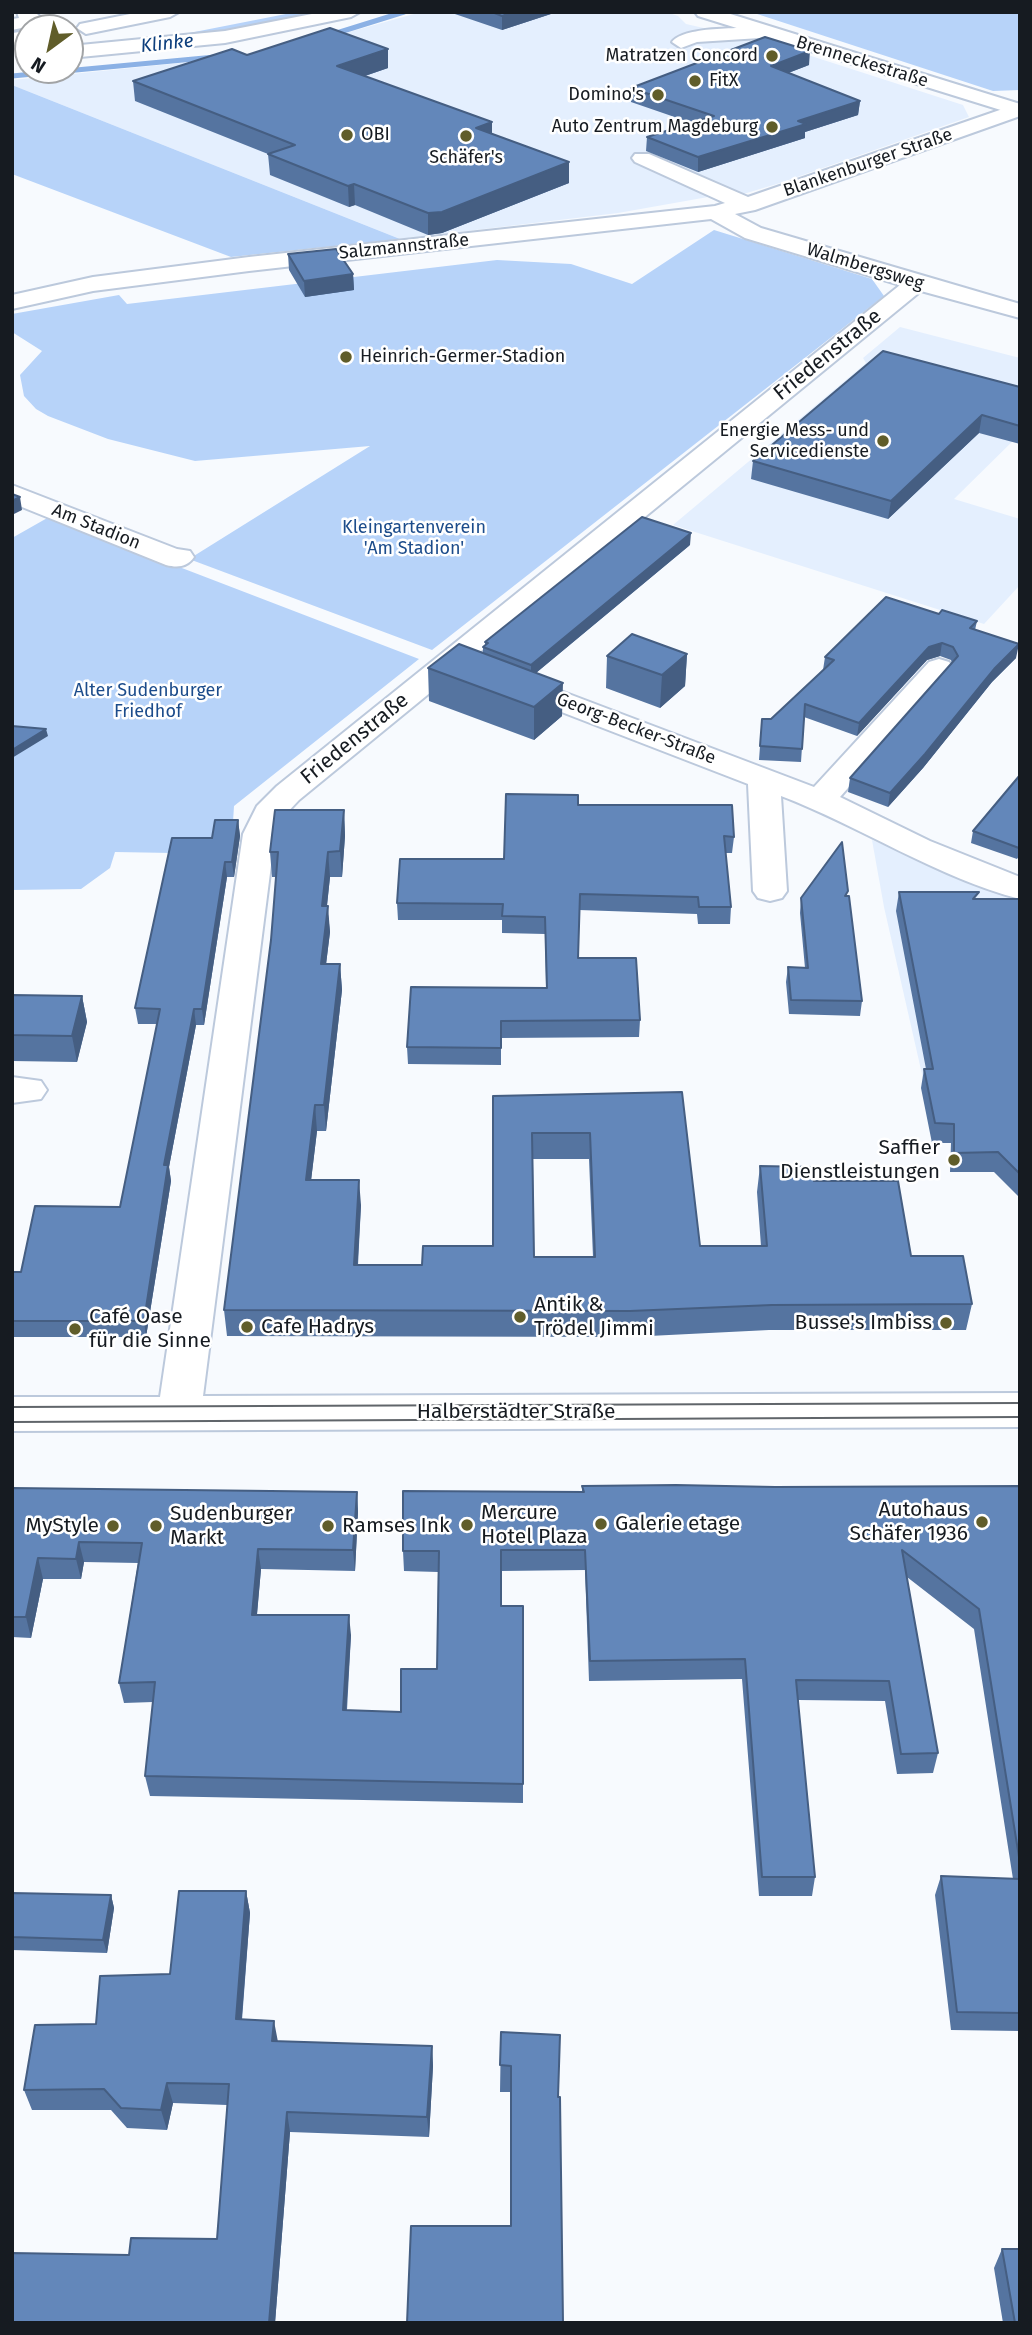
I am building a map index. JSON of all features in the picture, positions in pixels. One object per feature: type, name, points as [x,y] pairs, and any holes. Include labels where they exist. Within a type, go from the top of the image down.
[{"type":"main road","points":[[84,44],[271,12]]},
{"type":"main road","points":[[84,51],[225,37],[351,12]]},
{"type":"main road","name":"Brenneckestraße","points":[[704,12],[1019,110]]},
{"type":"main road","points":[[84,29],[178,15]]},
{"type":"main road","points":[[84,34],[178,15]]},
{"type":"main road","points":[[726,19],[687,39],[768,33]]},
{"type":"main road","name":"Blankenburger Straße","points":[[715,212],[747,205],[1019,110]]},
{"type":"main road","points":[[642,158],[706,183],[747,205]]},
{"type":"main road","name":"Walmbergsweg","points":[[715,212],[753,233],[916,283],[1020,311]]},
{"type":"main road","name":"Salzmannstraße","points":[[12,302],[93,284],[240,265],[715,212]]},
{"type":"main road","name":"Friedenstraße","points":[[179,1413],[262,825],[268,813],[282,798],[916,283]]},
{"type":"main road","points":[[839,346],[867,353]]},
{"type":"main road","name":"Am Stadion","points":[[12,492],[178,558]]},
{"type":"main road","name":"Georg-Becker-Straße","points":[[452,660],[820,800],[918,848],[1020,889]]},
{"type":"main road","points":[[820,800],[939,668]]},
{"type":"main road","points":[[764,778],[769,891]]},
{"type":"main road","name":"Halberstädter Straße","points":[[12,1414],[1020,1410]]},
{"type":"shaded area","points":[[421,12],[666,12],[678,16],[686,24],[774,44],[963,105],[969,117],[730,198],[708,197],[618,213],[400,239],[12,85],[14,80],[14,84],[84,84],[84,73],[270,54]]},
{"type":"shaded area","points":[[900,327],[1020,358],[1020,434],[954,499],[1020,519],[1020,585],[984,624],[673,525],[866,363],[863,358]]},
{"type":"shaded area","points":[[872,840],[1020,900],[924,1083],[884,907]]},
{"type":"green space","points":[[296,12],[334,12],[250,30],[174,36]]},
{"type":"green space","points":[[751,12],[1020,12],[1020,90],[993,91]]},
{"type":"green space","points":[[12,85],[400,239],[231,257],[12,174]]},
{"type":"green space","name":"Kleingartenverein 'Am Stadion'","points":[[714,230],[872,279],[884,296],[432,650],[189,559],[370,446],[195,461],[108,439],[48,416],[36,409],[24,396],[20,375],[42,351],[12,332],[12,314],[119,295],[127,304],[497,260],[571,264],[632,284]]},
{"type":"green space","name":"Alter Sudenburger Friedhof","points":[[49,517],[419,659],[234,806],[231,854],[115,852],[110,868],[81,889],[12,890],[12,538]]},
{"type":"building","points":[[492,12],[513,12],[502,16]]},
{"type":"building","name":"OBI","points":[[330,28],[388,49],[337,66],[492,122],[476,128],[569,162],[442,212],[428,213],[354,184],[348,186],[268,154],[295,145],[133,81],[232,49],[247,55]]},
{"type":"building","points":[[765,37],[810,51],[771,66],[860,101],[798,121],[806,124],[698,157],[647,137],[714,116],[631,88]]},
{"type":"building","points":[[336,249],[353,274],[304,281],[288,254]]},
{"type":"building","name":"Energie Mess- und Servicedienste","points":[[883,351],[1020,387],[1020,426],[982,415],[891,501],[753,461]]},
{"type":"building","points":[[642,517],[691,533],[531,665],[483,647],[488,643],[485,642]]},
{"type":"building","points":[[886,597],[939,614],[942,610],[977,621],[970,628],[1019,644],[995,668],[890,793],[850,778],[958,656],[953,647],[942,643],[929,647],[859,723],[805,704],[802,749],[760,746],[762,719],[771,719],[834,660],[825,657]]},
{"type":"building","points":[[632,634],[687,654],[662,675],[607,656]]},
{"type":"building","points":[[459,644],[563,683],[534,707],[428,668]]},
{"type":"building","points":[[12,726],[46,729],[12,750]]},
{"type":"building","points":[[1020,775],[1019,848],[973,831]]},
{"type":"building","points":[[506,794],[578,795],[578,805],[732,805],[734,837],[724,836],[731,907],[699,907],[698,897],[580,894],[578,958],[636,958],[640,1020],[501,1021],[501,1048],[407,1047],[411,987],[547,988],[545,917],[502,916],[503,904],[397,903],[400,859],[504,859]]},
{"type":"building","points":[[275,810],[344,810],[340,851],[328,852],[322,906],[328,906],[321,964],[340,964],[324,1105],[315,1105],[306,1180],[359,1180],[354,1265],[422,1265],[423,1246],[493,1246],[493,1096],[682,1092],[700,1246],[767,1246],[760,1166],[812,1167],[814,1181],[898,1181],[911,1256],[963,1256],[972,1304],[772,1305],[630,1311],[224,1310],[271,940],[278,852],[270,852]],"holes":[[[532,1133],[590,1133],[595,1257],[534,1257]]]},
{"type":"building","points":[[215,820],[238,820],[232,862],[225,862],[202,1009],[194,1009],[164,1165],[168,1165],[144,1321],[12,1321],[12,1272],[21,1272],[35,1206],[120,1207],[160,1009],[135,1008],[172,838],[212,838]]},
{"type":"building","points":[[842,842],[848,891],[845,896],[849,896],[862,1001],[791,1000],[788,967],[808,968],[801,898]]},
{"type":"building","points":[[899,892],[979,892],[973,899],[1020,899],[1020,1174],[998,1152],[954,1153],[954,1124],[935,1123],[924,1069],[933,1069]]},
{"type":"building","points":[[12,995],[82,996],[72,1036],[12,1035]]},
{"type":"building","points":[[582,1486],[1020,1486],[1020,1863],[979,1609],[902,1550],[938,1753],[901,1754],[889,1681],[796,1680],[815,1877],[762,1877],[745,1659],[590,1661],[585,1550],[501,1550],[501,1606],[523,1606],[523,1784],[145,1776],[155,1682],[119,1683],[142,1543],[79,1542],[76,1559],[38,1558],[26,1617],[12,1617],[12,1488],[357,1492],[353,1550],[258,1549],[252,1615],[349,1615],[343,1710],[401,1712],[401,1669],[437,1669],[439,1551],[403,1551],[403,1491],[584,1492]]},
{"type":"building","points":[[941,1876],[1020,1879],[1020,2013],[957,2012]]},
{"type":"building","points":[[179,1891],[246,1891],[236,2019],[274,2021],[272,2041],[432,2046],[427,2117],[287,2112],[269,2323],[12,2323],[12,2253],[129,2255],[131,2238],[217,2239],[229,2084],[167,2083],[161,2110],[121,2108],[104,2089],[24,2090],[35,2025],[96,2024],[100,1976],[170,1974]]},
{"type":"building","points":[[12,1893],[111,1895],[103,1940],[12,1937]]},
{"type":"building","points":[[501,2032],[560,2035],[558,2097],[563,2323],[407,2323],[411,2226],[511,2226],[511,2066],[500,2065]]},
{"type":"building","points":[[1002,2249],[1020,2249],[1020,2323],[1015,2323]]},
{"type":"waterway","name":"Klinke","points":[[327,36],[404,12]]},
{"type":"waterway","name":"Klinke","points":[[12,76],[215,57]]},
{"type":"tram line","points":[[12,1407],[1020,1403]]},
{"type":"tram line","points":[[12,1422],[1020,1417]]},
{"type":"place","name":"Matratzen Concord","points":[[772,56]]},
{"type":"place","name":"FitX","points":[[695,81]]},
{"type":"place","name":"Domino's","points":[[658,95]]},
{"type":"place","name":"Auto Zentrum Magdeburg","points":[[772,127]]},
{"type":"place","name":"OBI","points":[[347,135]]},
{"type":"place","name":"Schäfer's","points":[[466,136]]},
{"type":"place","name":"Heinrich-Germer-Stadion","points":[[346,357]]},
{"type":"place","name":"Energie Mess- und Servicedienste","points":[[883,441]]},
{"type":"place","name":"Saffier Dienstleistungen","points":[[954,1160]]},
{"type":"place","name":"Antik & Trödel Jimmi","points":[[520,1317]]},
{"type":"place","name":"Busse's Imbiss","points":[[946,1323]]},
{"type":"place","name":"Cafe Hadrys","points":[[247,1327]]},
{"type":"place","name":"Café Oase für die Sinne","points":[[75,1329]]},
{"type":"place","name":"Autohaus Schäfer 1936","points":[[982,1522]]},
{"type":"place","name":"Galerie etage","points":[[601,1524]]},
{"type":"place","name":"Mercure Hotel Plaza","points":[[467,1525]]},
{"type":"place","name":"MyStyle","points":[[113,1526]]},
{"type":"place","name":"Sudenburger Markt","points":[[156,1526]]},
{"type":"place","name":"Ramses Ink","points":[[328,1526]]}]
